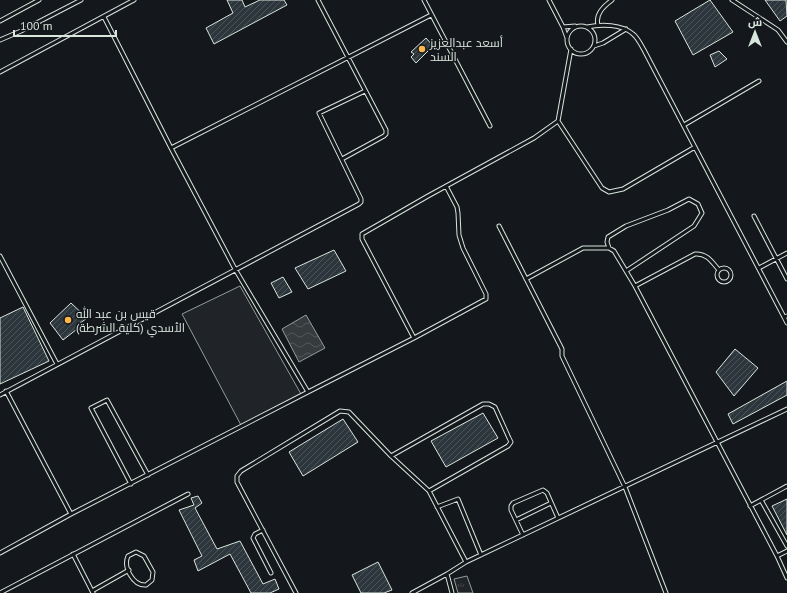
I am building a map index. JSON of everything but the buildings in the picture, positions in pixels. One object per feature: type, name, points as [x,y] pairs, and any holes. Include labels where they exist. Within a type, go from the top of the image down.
[{"type":"lane","points":[[0,21],[39,0]]},
{"type":"lane","points":[[0,40],[22,32],[81,0]]},
{"type":"lane","points":[[0,72],[134,0]]},
{"type":"lane","points":[[318,0],[386,130],[386,134],[342,159]]},
{"type":"lane","points":[[424,0],[490,126]]},
{"type":"lane","points":[[549,0],[563,27],[570,50],[558,121],[602,188],[609,192],[623,189],[695,147]]},
{"type":"lane","points":[[598,25],[597,19],[600,11],[612,0]]},
{"type":"lane","points":[[732,0],[778,30],[787,42]]},
{"type":"lane","points":[[171,148],[432,15]]},
{"type":"lane","points":[[104,17],[235,269],[308,392]]},
{"type":"lane","points":[[563,27],[588,27],[598,25],[626,29],[634,35],[644,50],[684,125],[785,316],[787,324]]},
{"type":"lane","points":[[567,39],[568,34],[576,26]]},
{"type":"lane","points":[[570,50],[581,54],[591,50],[596,41],[595,35],[588,27]]},
{"type":"lane","points":[[594,46],[603,43],[626,29]]},
{"type":"lane","points":[[684,125],[759,81]]},
{"type":"lane","points":[[0,395],[361,202],[319,113],[365,91]]},
{"type":"lane","points":[[414,338],[362,239],[362,234],[534,138],[558,121]]},
{"type":"lane","points":[[0,553],[71,514],[414,338],[486,299],[486,296],[463,248],[459,235],[458,213],[446,186]]},
{"type":"lane","points":[[609,248],[606,242],[608,237],[626,226],[668,210],[689,199],[698,204],[702,213],[694,226],[626,272]]},
{"type":"lane","points":[[754,216],[787,279]]},
{"type":"lane","points":[[499,226],[562,349],[562,356],[625,487],[666,593]]},
{"type":"lane","points":[[526,279],[583,248],[609,248],[614,250],[635,286],[718,443],[787,578]]},
{"type":"lane","points":[[759,268],[787,253]]},
{"type":"lane","points":[[635,286],[696,254],[706,256],[719,270]]},
{"type":"lane","points":[[0,256],[57,364]]},
{"type":"lane","points":[[724,268],[729,269],[732,275],[730,280],[725,282],[718,279],[717,274],[719,270],[724,268]]},
{"type":"lane","points":[[6,391],[71,514]]},
{"type":"lane","points":[[130,484],[91,408],[108,400],[148,475]]},
{"type":"lane","points":[[391,456],[483,404],[489,404],[495,408],[511,442],[508,446],[429,491]]},
{"type":"lane","points":[[412,593],[466,562],[787,409]]},
{"type":"lane","points":[[296,593],[237,482],[237,476],[241,471],[340,411],[349,412],[391,456],[429,491],[466,562]]},
{"type":"lane","points":[[750,506],[787,486]]},
{"type":"lane","points":[[523,535],[510,508],[513,503],[543,490],[546,492],[558,518]]},
{"type":"lane","points":[[0,592],[188,494]]},
{"type":"lane","points":[[437,507],[458,499],[481,555]]},
{"type":"lane","points":[[761,500],[787,546]]},
{"type":"lane","points":[[516,520],[551,504]]},
{"type":"lane","points":[[263,530],[255,534],[253,538],[271,573]]},
{"type":"lane","points":[[777,556],[787,551]]},
{"type":"lane","points":[[136,552],[140,553],[144,556],[153,572],[152,580],[146,585],[138,584],[135,582],[129,570],[126,565],[128,556],[136,552]]},
{"type":"lane","points":[[72,554],[93,592],[129,570]]},
{"type":"lane","points":[[447,574],[452,593]]},
{"type":"green space","points":[[240,286],[301,394],[242,427],[182,314]]},
{"type":"green space","points":[[467,576],[473,593],[458,593],[454,579]]},
{"type":"water","points":[[306,315],[325,348],[299,362],[282,329]]},
{"type":"place","name":"أسعد عبدالعزيز السند","points":[[422,49]]},
{"type":"place","name":"قيس بن عبد الله الأسدي (كلية الشرطة)","points":[[68,320]]}]
